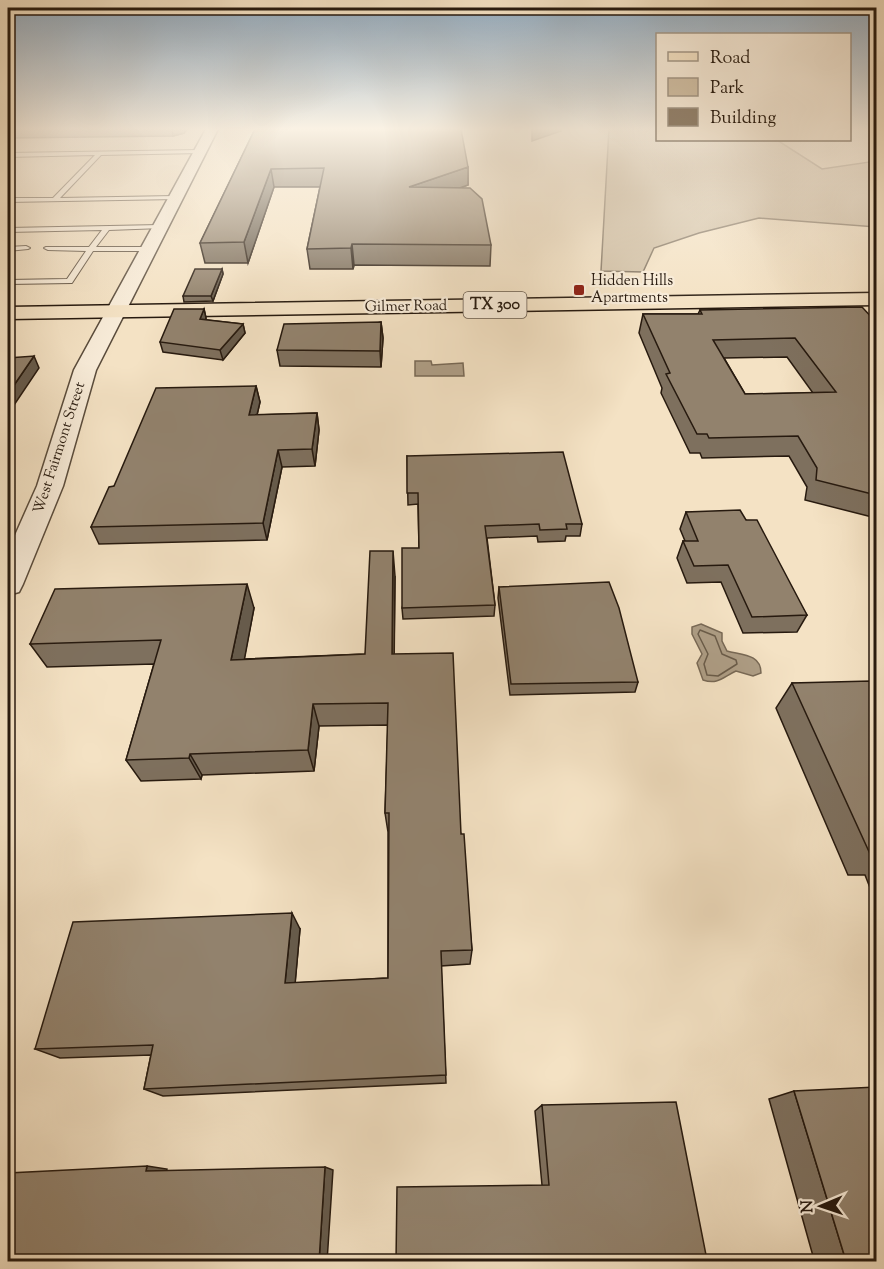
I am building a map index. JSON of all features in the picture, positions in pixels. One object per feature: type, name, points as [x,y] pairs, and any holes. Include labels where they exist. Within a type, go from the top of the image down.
[{"type":"main road","name":"Gilmer Road","points":[[8,313],[876,299]]},
{"type":"street","name":"West Fairmont Street","points":[[8,584],[50,486],[85,370],[180,188]]},
{"type":"lane","points":[[55,200],[66,188]]},
{"type":"lane","points":[[8,200],[175,198]]},
{"type":"lane","points":[[8,230],[160,227]]},
{"type":"lane","points":[[8,282],[69,280],[106,228]]},
{"type":"lane","points":[[46,238],[100,237]]},
{"type":"lane","points":[[8,239],[26,238]]},
{"type":"lane","points":[[8,249],[26,248]]},
{"type":"lane","points":[[48,248],[148,249]]},
{"type":"green space","points":[[606,188],[876,188],[876,227],[759,218],[699,233],[654,248],[643,272],[601,271]]},
{"type":"water","points":[[415,361],[431,361],[432,365],[463,363],[464,376],[415,376]]},
{"type":"water","points":[[701,624],[722,633],[722,641],[727,651],[750,656],[758,662],[761,673],[753,676],[736,671],[717,681],[703,680],[697,663],[702,654],[692,634],[692,627]]},
{"type":"building","points":[[226,188],[264,188],[244,242],[200,243]]},
{"type":"building","points":[[320,188],[470,188],[482,199],[491,245],[352,244],[351,248],[307,249]]},
{"type":"building","points":[[195,269],[222,269],[211,296],[183,296]]},
{"type":"building","points":[[862,307],[876,322],[876,495],[816,480],[817,468],[798,436],[709,438],[707,434],[697,434],[666,374],[670,373],[643,314],[702,314],[700,310]],"holes":[[[795,338],[836,392],[745,394],[713,340]]]},
{"type":"building","points":[[174,309],[204,309],[200,319],[243,324],[220,350],[160,342]]},
{"type":"building","points":[[381,322],[380,351],[277,350],[284,324]]},
{"type":"building","points":[[34,356],[8,394],[8,358]]},
{"type":"building","points":[[256,386],[249,415],[317,413],[312,449],[278,450],[263,523],[91,527],[109,487],[114,486],[156,388]]},
{"type":"building","points":[[563,452],[582,524],[566,524],[567,529],[540,530],[539,524],[485,526],[495,605],[402,608],[402,548],[419,548],[418,493],[407,493],[407,456]]},
{"type":"building","points":[[740,510],[746,520],[757,520],[807,615],[752,617],[728,565],[694,566],[683,541],[698,541],[686,512]]},
{"type":"building","points":[[370,551],[393,551],[392,654],[453,653],[461,834],[464,834],[472,950],[441,951],[446,1075],[144,1089],[153,1045],[35,1049],[73,922],[292,913],[285,983],[388,978],[389,813],[385,813],[388,703],[313,704],[308,750],[190,754],[189,758],[126,760],[161,640],[30,644],[55,589],[247,584],[231,660],[365,654]]},
{"type":"building","points":[[609,582],[619,608],[638,682],[511,684],[499,587]]},
{"type":"building","points":[[871,681],[876,690],[876,856],[871,856],[792,683]]},
{"type":"building","points":[[876,1087],[876,1260],[846,1261],[794,1091]]},
{"type":"building","points":[[676,1102],[707,1260],[396,1262],[397,1187],[549,1185],[542,1105]]},
{"type":"building","points":[[147,1166],[146,1171],[325,1167],[319,1262],[8,1262],[8,1173]]},
{"type":"place","name":"Hidden Hills Apartments","points":[[579,290]]}]
